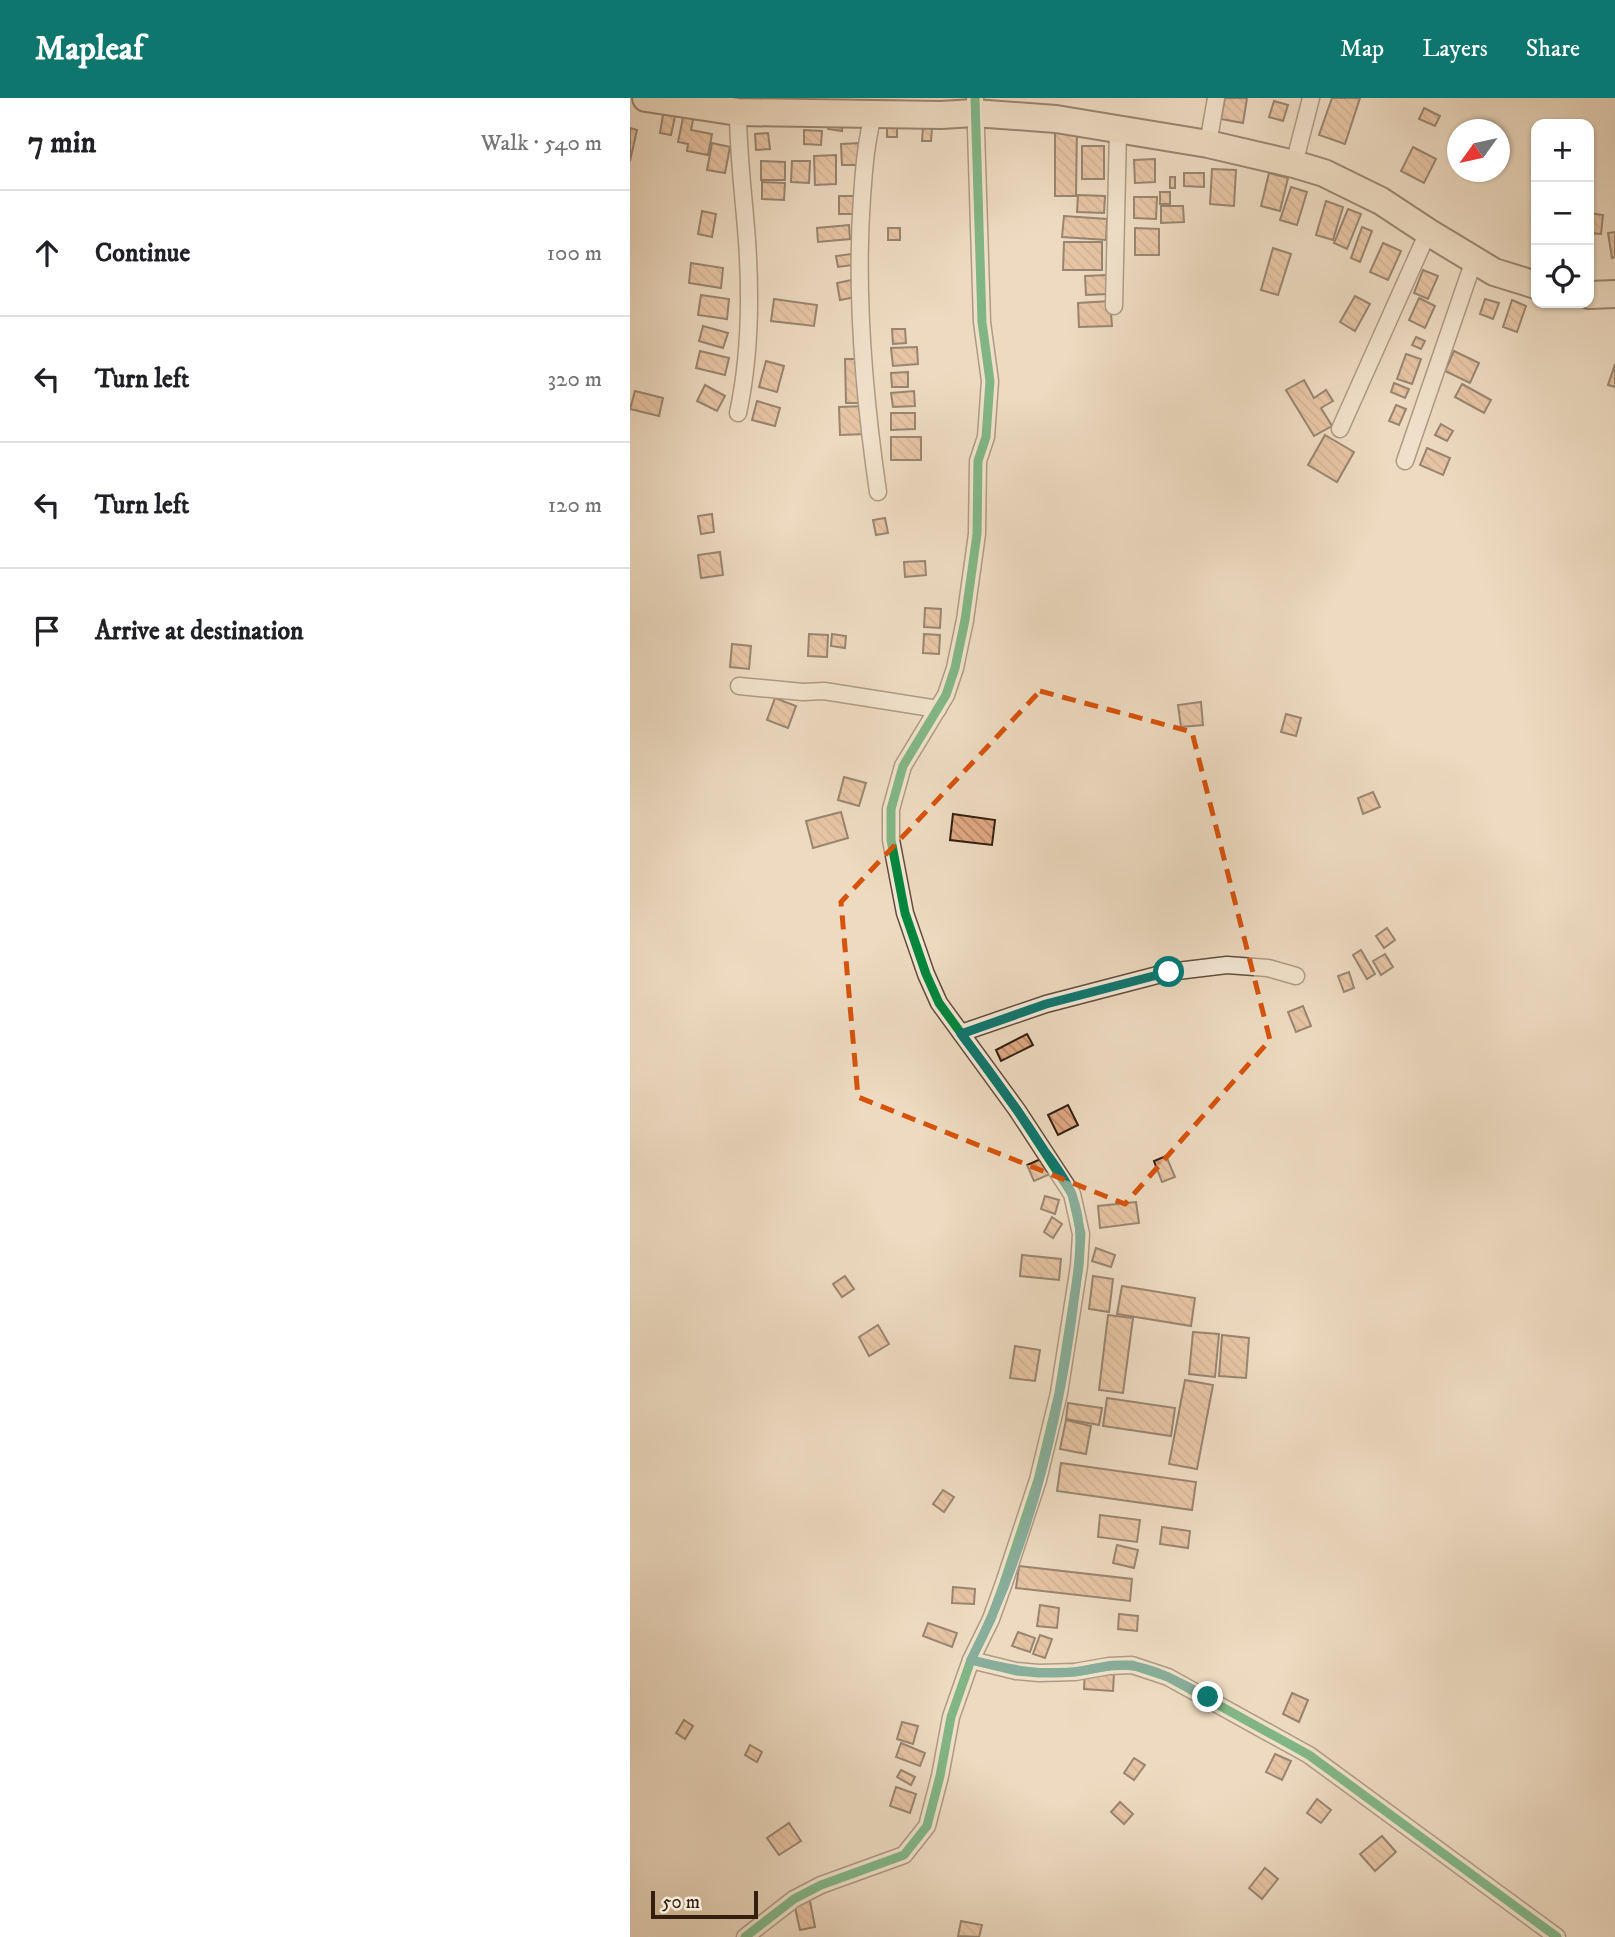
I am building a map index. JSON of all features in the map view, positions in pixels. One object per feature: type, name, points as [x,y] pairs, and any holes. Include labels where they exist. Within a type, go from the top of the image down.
[{"type":"highway","points":[[646,98],[738,112],[843,105],[874,112],[941,115],[975,106],[1208,144],[1294,163],[1324,173],[1381,201],[1494,272],[1531,283]]},
{"type":"highway","points":[[1594,295],[1615,294]]},
{"type":"street","points":[[1208,144],[1216,98]]},
{"type":"street","points":[[1294,163],[1311,98]]},
{"type":"street","points":[[745,1937],[794,1899],[837,1878],[894,1861],[904,1856],[917,1841],[930,1816],[951,1717],[971,1660],[1004,1583],[1038,1480],[1068,1345],[1081,1234],[1075,1204],[1065,1182],[1017,1110],[939,1003],[905,913],[889,825],[894,795],[904,766],[946,695],[955,668],[977,534],[978,461],[989,419],[990,381],[982,322],[975,106]]},
{"type":"street","points":[[738,112],[749,318],[746,366],[738,413]]},
{"type":"street","points":[[874,112],[868,132],[864,175],[859,276],[870,432],[878,492]]},
{"type":"street","points":[[1114,306],[1118,130]]},
{"type":"street","points":[[1340,429],[1428,232]]},
{"type":"street","points":[[1405,461],[1474,260]]},
{"type":"street","points":[[739,686],[803,692],[824,691],[938,709]]},
{"type":"street","points":[[961,1034],[1046,1004],[1169,972],[1227,965],[1268,968],[1296,976]]},
{"type":"street","points":[[971,1660],[1007,1669],[1040,1673],[1132,1665],[1168,1677],[1309,1755],[1557,1937]]},
{"type":"highlighted area","points":[[1040,691],[1192,732],[1270,1040],[1125,1204],[858,1097],[841,902]]},
{"type":"building","points":[[1225,98],[1247,98],[1243,123],[1221,119]]},
{"type":"building","points":[[1332,98],[1360,98],[1345,144],[1319,135]]},
{"type":"building","points":[[1274,101],[1288,105],[1283,121],[1269,117]]},
{"type":"building","points":[[1424,108],[1440,116],[1435,126],[1419,119]]},
{"type":"building","points":[[664,109],[676,112],[671,135],[660,133]]},
{"type":"building","points":[[684,113],[694,115],[691,130],[712,134],[708,155],[687,151],[688,144],[678,142]]},
{"type":"building","points":[[829,118],[843,120],[842,131],[828,129]]},
{"type":"building","points":[[923,127],[932,128],[931,141],[922,141]]},
{"type":"building","points":[[1055,127],[1077,127],[1076,196],[1055,196]]},
{"type":"building","points":[[630,128],[637,130],[630,161]]},
{"type":"building","points":[[887,128],[897,128],[897,137],[887,137]]},
{"type":"building","points":[[804,130],[822,131],[821,145],[804,144]]},
{"type":"building","points":[[768,133],[770,149],[756,150],[755,134]]},
{"type":"building","points":[[712,143],[730,147],[725,173],[707,170]]},
{"type":"building","points":[[860,143],[860,165],[842,165],[841,144]]},
{"type":"building","points":[[1082,146],[1104,146],[1104,179],[1082,179]]},
{"type":"building","points":[[1413,147],[1436,159],[1424,183],[1401,171]]},
{"type":"building","points":[[836,155],[836,184],[815,185],[814,156]]},
{"type":"building","points":[[1155,159],[1155,182],[1135,183],[1134,160]]},
{"type":"building","points":[[761,161],[785,162],[785,180],[761,180]]},
{"type":"building","points":[[792,161],[810,161],[809,183],[791,182]]},
{"type":"building","points":[[1212,169],[1236,170],[1234,206],[1210,204]]},
{"type":"building","points":[[1184,173],[1204,173],[1204,187],[1184,186]]},
{"type":"building","points":[[1269,173],[1288,178],[1280,211],[1261,206]]},
{"type":"building","points":[[1170,177],[1175,177],[1175,188],[1170,188]]},
{"type":"building","points":[[762,182],[785,183],[784,200],[762,199]]},
{"type":"building","points":[[1291,187],[1307,192],[1297,225],[1280,220]]},
{"type":"building","points":[[1160,192],[1170,192],[1170,204],[1160,204]]},
{"type":"building","points":[[1078,195],[1105,196],[1104,213],[1077,212]]},
{"type":"building","points":[[839,196],[855,196],[855,214],[839,214]]},
{"type":"building","points":[[1134,197],[1157,197],[1156,219],[1134,218]]},
{"type":"building","points":[[1326,201],[1343,207],[1333,240],[1316,235]]},
{"type":"building","points":[[1161,206],[1183,206],[1184,222],[1161,223]]},
{"type":"building","points":[[1348,209],[1361,214],[1347,249],[1334,243]]},
{"type":"building","points":[[702,211],[716,214],[712,237],[698,234]]},
{"type":"building","points":[[1594,214],[1603,215],[1601,234],[1594,233]]},
{"type":"building","points":[[1064,216],[1107,219],[1106,240],[1062,237]]},
{"type":"building","points":[[849,225],[850,239],[818,242],[817,228]]},
{"type":"building","points":[[1362,227],[1372,231],[1360,262],[1351,258]]},
{"type":"building","points":[[888,228],[900,228],[900,240],[888,240]]},
{"type":"building","points":[[1135,228],[1159,229],[1159,255],[1135,255]]},
{"type":"building","points":[[1615,232],[1615,257],[1612,258],[1608,233]]},
{"type":"building","points":[[1064,242],[1102,242],[1102,270],[1063,270]]},
{"type":"building","points":[[1383,243],[1401,251],[1388,280],[1370,272]]},
{"type":"building","points":[[1273,248],[1291,254],[1278,295],[1261,290]]},
{"type":"building","points":[[851,254],[853,265],[838,267],[836,256]]},
{"type":"building","points":[[691,263],[723,268],[721,288],[689,283]]},
{"type":"building","points":[[1423,270],[1438,276],[1428,299],[1414,293]]},
{"type":"building","points":[[1107,275],[1108,294],[1086,295],[1085,276]]},
{"type":"building","points":[[852,280],[856,297],[840,300],[837,283]]},
{"type":"building","points":[[701,295],[729,299],[727,319],[698,315]]},
{"type":"building","points":[[1355,296],[1370,304],[1355,331],[1340,322]]},
{"type":"building","points":[[1419,298],[1435,306],[1425,328],[1409,320]]},
{"type":"building","points":[[774,299],[817,305],[814,326],[771,321]]},
{"type":"building","points":[[1485,299],[1499,303],[1493,319],[1480,314]]},
{"type":"building","points":[[1512,300],[1526,306],[1517,332],[1503,327]]},
{"type":"building","points":[[1110,301],[1112,326],[1079,327],[1078,303]]},
{"type":"building","points":[[703,326],[728,333],[723,348],[699,341]]},
{"type":"building","points":[[892,329],[905,329],[906,343],[893,344]]},
{"type":"building","points":[[1416,337],[1425,341],[1421,349],[1412,345]]},
{"type":"building","points":[[917,347],[918,364],[893,366],[891,348]]},
{"type":"building","points":[[700,351],[729,358],[725,375],[696,368]]},
{"type":"building","points":[[1454,351],[1479,363],[1470,383],[1445,371]]},
{"type":"building","points":[[1406,354],[1421,359],[1412,384],[1397,379]]},
{"type":"building","points":[[845,359],[861,359],[863,403],[846,403]]},
{"type":"building","points":[[766,361],[784,366],[777,392],[759,387]]},
{"type":"building","points":[[1615,364],[1615,387],[1608,385]]},
{"type":"building","points":[[908,372],[908,387],[892,387],[891,373]]},
{"type":"building","points":[[1304,380],[1314,398],[1326,390],[1333,401],[1321,408],[1332,426],[1314,436],[1286,390]]},
{"type":"building","points":[[1394,383],[1409,389],[1405,398],[1391,392]]},
{"type":"building","points":[[1462,384],[1491,400],[1484,413],[1455,397]]},
{"type":"building","points":[[705,385],[725,396],[717,411],[697,401]]},
{"type":"building","points":[[635,391],[663,398],[659,416],[630,409]]},
{"type":"building","points":[[914,391],[915,406],[893,407],[891,393]]},
{"type":"building","points":[[757,401],[780,408],[775,426],[752,420]]},
{"type":"building","points":[[1396,405],[1406,409],[1399,425],[1389,421]]},
{"type":"building","points":[[865,406],[867,434],[840,435],[839,407]]},
{"type":"building","points":[[891,413],[915,413],[915,429],[891,430]]},
{"type":"building","points":[[1441,424],[1453,431],[1447,441],[1435,435]]},
{"type":"building","points":[[1325,435],[1354,452],[1337,482],[1308,465]]},
{"type":"building","points":[[891,437],[921,437],[921,460],[891,460]]},
{"type":"building","points":[[1427,448],[1450,458],[1443,475],[1420,465]]},
{"type":"building","points":[[712,514],[714,532],[701,534],[698,516]]},
{"type":"building","points":[[885,518],[888,533],[876,535],[873,520]]},
{"type":"building","points":[[720,552],[723,575],[701,578],[698,555]]},
{"type":"building","points":[[925,561],[926,575],[905,577],[904,562]]},
{"type":"building","points":[[925,608],[941,609],[940,628],[924,627]]},
{"type":"building","points":[[809,634],[828,635],[827,657],[808,656]]},
{"type":"building","points":[[832,634],[846,636],[845,648],[831,646]]},
{"type":"building","points":[[924,634],[940,635],[939,654],[923,653]]},
{"type":"building","points":[[732,644],[751,646],[749,669],[730,667]]},
{"type":"building","points":[[775,698],[796,706],[788,728],[767,720]]},
{"type":"building","points":[[1201,702],[1203,725],[1181,727],[1178,705]]},
{"type":"building","points":[[1286,714],[1301,718],[1296,736],[1281,732]]},
{"type":"building","points":[[844,777],[866,783],[859,806],[838,800]]},
{"type":"building","points":[[1373,792],[1380,807],[1363,814],[1358,798]]},
{"type":"building","points":[[841,812],[848,838],[813,848],[806,821]]},
{"type":"building","points":[[953,814],[995,820],[992,845],[950,840]]},
{"type":"building","points":[[1387,928],[1395,940],[1384,948],[1376,936]]},
{"type":"building","points":[[1361,950],[1375,974],[1367,979],[1353,955]]},
{"type":"building","points":[[1385,954],[1393,967],[1381,975],[1373,961]]},
{"type":"building","points":[[1349,972],[1354,988],[1344,992],[1338,976]]},
{"type":"building","points":[[1303,1006],[1311,1026],[1296,1032],[1288,1012]]},
{"type":"building","points":[[1027,1034],[1033,1045],[1001,1061],[996,1050]]},
{"type":"building","points":[[1068,1105],[1078,1125],[1058,1135],[1048,1115]]},
{"type":"building","points":[[1166,1156],[1175,1177],[1162,1182],[1154,1161]]},
{"type":"building","points":[[1043,1158],[1050,1174],[1034,1181],[1027,1165]]},
{"type":"building","points":[[1045,1196],[1059,1200],[1055,1214],[1041,1209]]},
{"type":"building","points":[[1136,1202],[1139,1223],[1100,1228],[1098,1206]]},
{"type":"building","points":[[1052,1217],[1062,1224],[1053,1238],[1044,1232]]},
{"type":"building","points":[[1096,1248],[1115,1255],[1111,1267],[1092,1261]]},
{"type":"building","points":[[1022,1255],[1061,1259],[1059,1280],[1020,1276]]},
{"type":"building","points":[[845,1276],[854,1289],[842,1297],[833,1284]]},
{"type":"building","points":[[1093,1276],[1113,1279],[1109,1312],[1089,1309]]},
{"type":"building","points":[[1122,1286],[1195,1298],[1191,1326],[1117,1314]]},
{"type":"building","points":[[1108,1315],[1133,1318],[1123,1393],[1099,1390]]},
{"type":"building","points":[[878,1325],[889,1344],[869,1356],[859,1337]]},
{"type":"building","points":[[1193,1332],[1219,1334],[1215,1377],[1189,1374]]},
{"type":"building","points":[[1222,1335],[1249,1338],[1246,1378],[1219,1376]]},
{"type":"building","points":[[1015,1346],[1040,1350],[1035,1381],[1010,1378]]},
{"type":"building","points":[[1185,1380],[1213,1385],[1197,1469],[1169,1464]]},
{"type":"building","points":[[1107,1398],[1175,1408],[1171,1436],[1103,1426]]},
{"type":"building","points":[[1068,1403],[1102,1408],[1099,1425],[1066,1419]]},
{"type":"building","points":[[1066,1420],[1091,1426],[1086,1454],[1060,1449]]},
{"type":"building","points":[[1061,1463],[1196,1482],[1192,1510],[1057,1491]]},
{"type":"building","points":[[943,1490],[954,1497],[944,1512],[933,1504]]},
{"type":"building","points":[[1100,1515],[1140,1520],[1137,1542],[1098,1537]]},
{"type":"building","points":[[1162,1527],[1190,1531],[1188,1548],[1160,1544]]},
{"type":"building","points":[[1117,1545],[1138,1550],[1134,1568],[1113,1563]]},
{"type":"building","points":[[1019,1566],[1132,1579],[1130,1601],[1016,1588]]},
{"type":"building","points":[[953,1587],[975,1589],[974,1604],[952,1603]]},
{"type":"building","points":[[1040,1605],[1059,1608],[1057,1628],[1037,1626]]},
{"type":"building","points":[[1119,1614],[1138,1616],[1137,1631],[1118,1629]]},
{"type":"building","points":[[928,1623],[957,1633],[952,1647],[923,1636]]},
{"type":"building","points":[[1018,1632],[1035,1638],[1030,1652],[1012,1646]]},
{"type":"building","points":[[1040,1635],[1052,1639],[1045,1658],[1033,1654]]},
{"type":"building","points":[[1085,1671],[1114,1673],[1113,1691],[1084,1689]]},
{"type":"building","points":[[1292,1693],[1308,1700],[1299,1722],[1283,1714]]},
{"type":"building","points":[[684,1720],[693,1726],[685,1739],[676,1733]]},
{"type":"building","points":[[902,1722],[918,1726],[913,1744],[897,1739]]},
{"type":"building","points":[[901,1743],[925,1753],[920,1766],[896,1757]]},
{"type":"building","points":[[750,1745],[762,1752],[757,1762],[745,1755]]},
{"type":"building","points":[[1275,1754],[1291,1761],[1282,1780],[1266,1772]]},
{"type":"building","points":[[1134,1758],[1145,1765],[1134,1780],[1124,1773]]},
{"type":"building","points":[[901,1770],[915,1777],[911,1785],[897,1777]]},
{"type":"building","points":[[896,1787],[916,1794],[910,1813],[890,1806]]},
{"type":"building","points":[[1317,1799],[1331,1810],[1321,1823],[1307,1813]]},
{"type":"building","points":[[1120,1802],[1133,1814],[1124,1824],[1111,1812]]},
{"type":"building","points":[[789,1823],[801,1841],[779,1855],[767,1838]]},
{"type":"building","points":[[1382,1836],[1396,1852],[1375,1871],[1360,1854]]},
{"type":"building","points":[[1265,1868],[1278,1879],[1262,1899],[1249,1888]]},
{"type":"building","points":[[810,1901],[815,1927],[800,1930],[794,1903]]},
{"type":"building","points":[[961,1921],[982,1925],[979,1937],[958,1936]]},
{"type":"cycle path","points":[[745,1937],[794,1899],[821,1885],[904,1855],[927,1826],[951,1717],[971,1660],[991,1619],[1038,1480],[1059,1393],[1079,1266],[1081,1234],[1072,1194],[1017,1110],[939,1003],[905,913],[891,840],[891,809],[903,766],[946,695],[955,668],[977,534],[978,461],[986,437],[990,381],[982,322],[975,98]]},
{"type":"cycle path","points":[[971,1660],[1016,1671],[1039,1673],[1132,1665],[1168,1677],[1309,1755],[1557,1937]]},
{"type":"route","points":[[1169,972],[1086,992],[995,1020],[961,1034],[1017,1110],[1065,1182],[1072,1194],[1081,1234],[1072,1319],[1059,1393],[1038,1480],[1004,1583],[971,1660],[1016,1671],[1040,1673],[1132,1665],[1168,1677],[1208,1697]]}]
